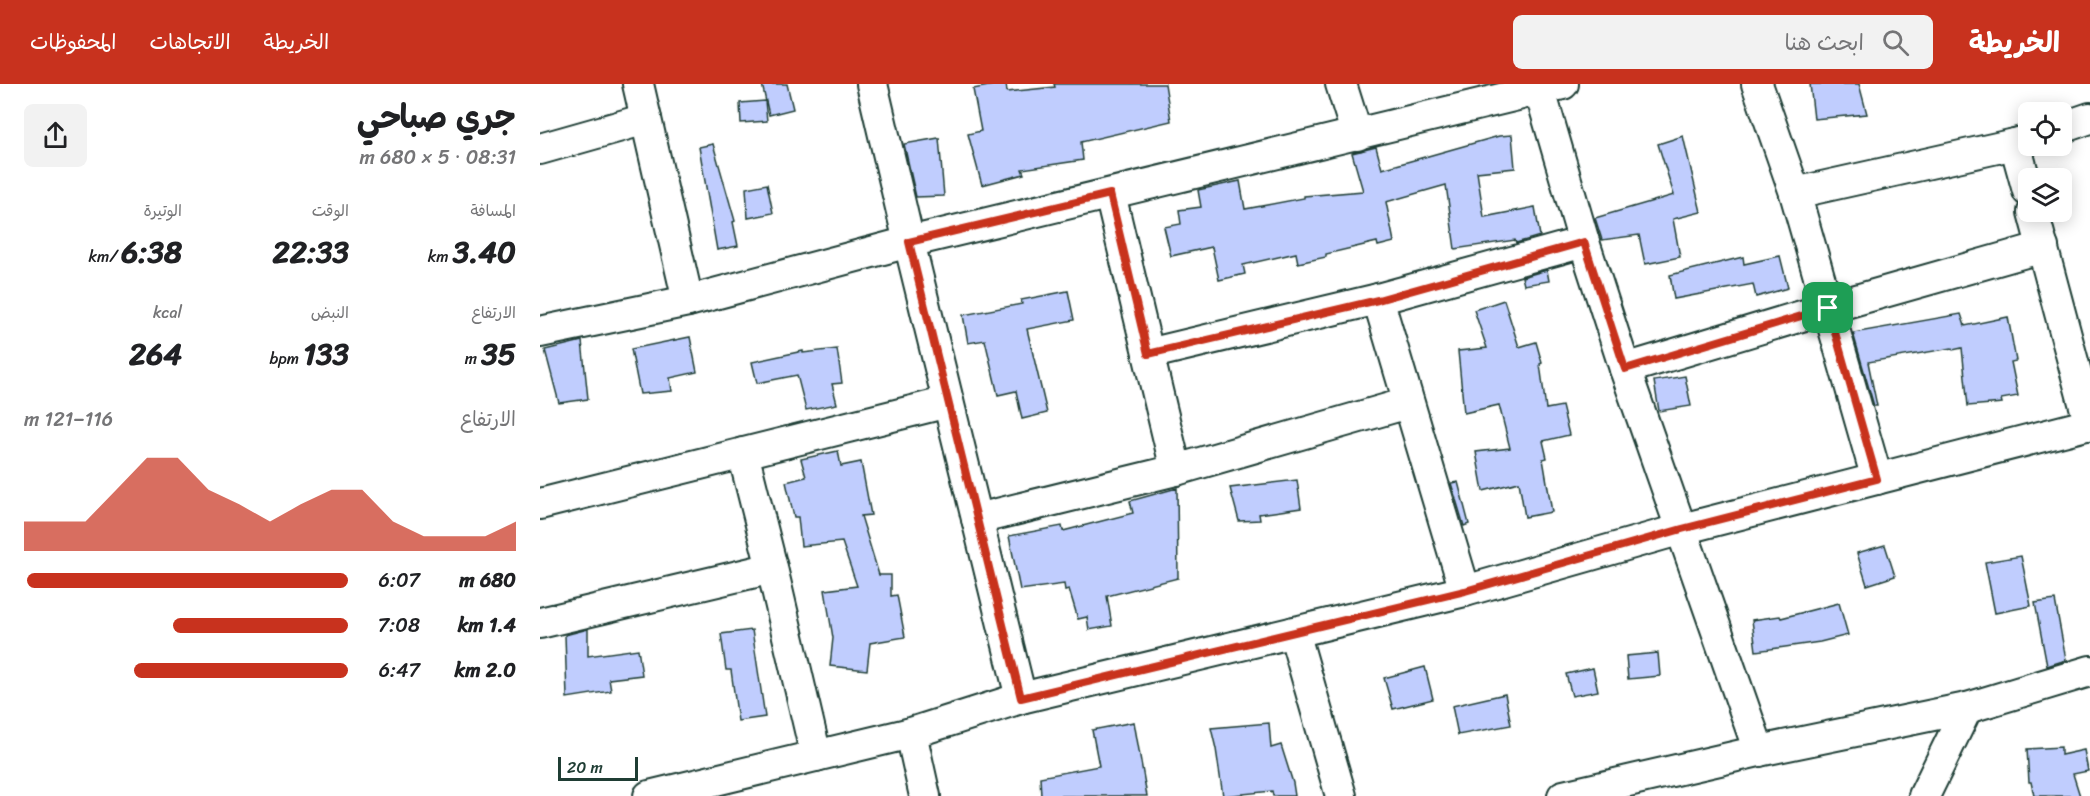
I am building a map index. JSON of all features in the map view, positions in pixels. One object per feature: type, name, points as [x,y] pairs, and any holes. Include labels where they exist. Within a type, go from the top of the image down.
[{"type":"street","points":[[638,84],[688,301]]},
{"type":"street","points":[[872,84],[1021,698]]},
{"type":"street","points":[[1341,84],[1357,135]]},
{"type":"street","points":[[1757,84],[1795,193],[1877,479]]},
{"type":"street","points":[[540,332],[688,301],[909,242],[1357,135],[1547,86],[1584,242],[1625,369],[1759,751]]},
{"type":"street","points":[[2072,124],[2090,118]]},
{"type":"street","points":[[540,149],[646,119]]},
{"type":"street","points":[[1795,193],[2018,143]]},
{"type":"street","points":[[1110,194],[1176,470]]},
{"type":"street","points":[[649,796],[911,733],[1021,698],[1465,591],[1682,529],[2090,424],[2037,222]]},
{"type":"street","points":[[1148,354],[1378,300],[1584,242]]},
{"type":"street","points":[[1625,369],[2043,247]]},
{"type":"street","points":[[1378,300],[1465,591]]},
{"type":"street","points":[[540,504],[948,402]]},
{"type":"street","points":[[977,519],[1176,470],[1408,403]]},
{"type":"street","points":[[743,453],[816,756]]},
{"type":"street","points":[[540,623],[772,568]]},
{"type":"street","points":[[1294,632],[1341,796]]},
{"type":"street","points":[[1563,796],[1759,751],[1967,708],[2090,671]]},
{"type":"street","points":[[1924,796],[1967,708]]},
{"type":"street","points":[[911,733],[924,796]]},
{"type":"building","points":[[762,84],[787,84],[793,109],[769,115]]},
{"type":"building","points":[[1006,84],[1007,92],[1055,87],[1054,84],[1165,84],[1171,121],[1081,142],[1083,160],[1022,169],[1024,174],[982,185],[968,134],[981,131],[973,89]]},
{"type":"building","points":[[1810,84],[1859,84],[1867,114],[1814,119]]},
{"type":"building","points":[[765,101],[767,121],[741,123],[740,103]]},
{"type":"building","points":[[1512,135],[1515,168],[1477,172],[1484,217],[1535,207],[1540,236],[1516,243],[1515,240],[1455,249],[1446,185],[1386,202],[1394,242],[1378,246],[1377,242],[1298,263],[1296,253],[1243,265],[1245,274],[1219,280],[1212,247],[1171,256],[1164,227],[1181,224],[1179,210],[1201,207],[1198,190],[1240,181],[1245,209],[1304,198],[1304,196],[1363,191],[1352,153],[1376,147],[1382,169],[1499,136]]},
{"type":"building","points":[[1683,136],[1701,212],[1673,219],[1680,257],[1645,264],[1639,235],[1602,240],[1595,218],[1674,195],[1658,144]]},
{"type":"building","points":[[939,138],[944,196],[916,197],[904,144]]},
{"type":"building","points":[[713,144],[735,221],[733,222],[738,246],[717,250],[699,147]]},
{"type":"building","points":[[767,184],[773,213],[748,218],[746,188]]},
{"type":"building","points":[[1780,256],[1788,288],[1756,297],[1753,284],[1674,299],[1670,275],[1743,257],[1744,264]]},
{"type":"building","points":[[1547,270],[1549,281],[1524,285],[1522,277]]},
{"type":"building","points":[[1068,291],[1074,320],[1027,329],[1047,413],[1022,419],[1016,391],[998,395],[985,340],[968,343],[963,315],[1022,304],[1021,300]]},
{"type":"building","points":[[1504,300],[1519,347],[1536,342],[1542,363],[1540,364],[1546,409],[1562,406],[1569,435],[1543,441],[1547,458],[1543,459],[1552,512],[1525,517],[1519,482],[1483,491],[1476,452],[1510,448],[1499,405],[1464,413],[1458,351],[1487,348],[1474,310]]},
{"type":"building","points":[[1961,314],[1965,326],[2008,317],[2016,361],[2011,362],[2018,396],[2001,399],[2002,403],[1968,406],[1962,348],[1953,350],[1952,348],[1868,362],[1877,406],[1874,406],[1853,333]]},
{"type":"building","points":[[690,337],[697,372],[670,378],[672,391],[640,394],[631,349]]},
{"type":"building","points":[[582,341],[588,399],[559,403],[545,350]]},
{"type":"building","points":[[837,349],[842,383],[832,384],[837,404],[806,410],[797,375],[757,383],[752,362],[803,351],[803,353]]},
{"type":"building","points":[[1685,376],[1691,406],[1659,411],[1654,381]]},
{"type":"building","points":[[838,451],[841,466],[861,462],[871,515],[861,516],[879,575],[891,575],[891,596],[897,595],[905,637],[870,643],[867,670],[830,666],[833,638],[825,590],[857,586],[842,542],[801,546],[798,517],[794,517],[786,482],[806,477],[801,459]]},
{"type":"building","points":[[1297,480],[1301,508],[1259,514],[1260,520],[1239,521],[1230,488]]},
{"type":"building","points":[[1458,482],[1469,524],[1464,526],[1451,483]]},
{"type":"building","points":[[1177,488],[1178,578],[1107,596],[1112,626],[1089,630],[1087,617],[1078,619],[1069,589],[1065,590],[1064,584],[1020,590],[1009,536],[1062,526],[1063,531],[1133,513],[1130,501]]},
{"type":"building","points":[[1885,545],[1895,576],[1867,585],[1857,553]]},
{"type":"building","points":[[2021,556],[2031,606],[1995,613],[1985,562]]},
{"type":"building","points":[[2055,600],[2066,660],[2047,666],[2035,603]]},
{"type":"building","points":[[1839,603],[1848,635],[1820,642],[1756,651],[1752,620],[1780,616],[1781,618]]},
{"type":"building","points":[[588,629],[588,656],[638,649],[642,675],[609,679],[611,691],[567,698],[565,635]]},
{"type":"building","points":[[752,630],[765,717],[738,721],[731,670],[726,670],[721,634]]},
{"type":"building","points":[[1658,653],[1660,676],[1628,679],[1626,656]]},
{"type":"building","points":[[1425,667],[1433,699],[1393,709],[1384,678]]},
{"type":"building","points":[[1593,668],[1598,691],[1572,696],[1566,674]]},
{"type":"building","points":[[1505,694],[1511,725],[1458,735],[1452,706]]},
{"type":"building","points":[[1134,722],[1147,796],[1041,796],[1040,777],[1099,766],[1092,730]]},
{"type":"building","points":[[1269,723],[1271,748],[1281,745],[1295,796],[1273,796],[1272,791],[1223,796],[1211,728]]},
{"type":"building","points":[[2061,747],[2061,755],[2084,750],[2088,771],[2073,774],[2080,796],[2034,796],[2031,782],[2029,782],[2027,749]]},
{"type":"route","points":[[1110,194],[1148,354],[1378,300],[1584,242],[1625,369],[1828,308],[1877,479],[1682,529],[1465,591],[1021,698],[909,242],[1110,194]]}]
